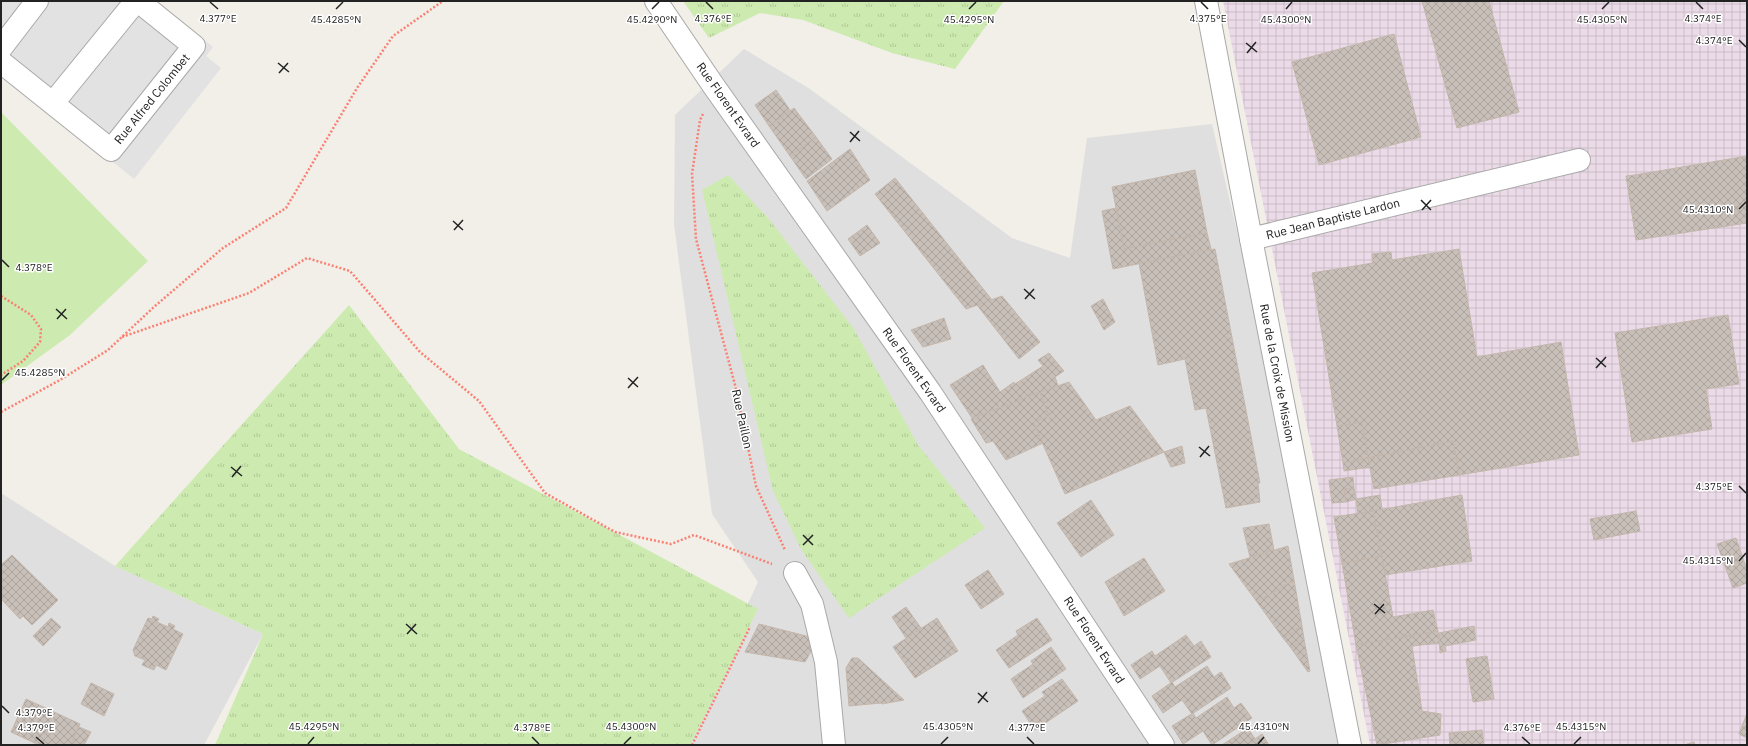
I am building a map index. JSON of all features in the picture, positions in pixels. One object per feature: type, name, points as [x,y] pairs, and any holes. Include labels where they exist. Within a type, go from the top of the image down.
[{"type":"street","points":[[1,48],[37,1]]},
{"type":"street","name":"Rue Alfred Colombet","points":[[1,62],[111,150],[194,46],[137,1],[53,103]]},
{"type":"street","name":"Rue Florent Evrard","points":[[656,1],[713,85],[930,392],[1163,745]]},
{"type":"street","name":"Rue de la Croix de Mission","points":[[1206,1],[1350,745]]},
{"type":"street","name":"Rue Jean Baptiste Lardon","points":[[1251,239],[1579,160]]},
{"type":"street","points":[[795,573],[812,604],[826,662],[834,745]]},
{"type":"path","points":[[1,412],[60,380],[108,350],[155,306],[223,248],[286,208],[357,88],[393,36],[443,1]]},
{"type":"path","name":"Rue Paillon","points":[[713,85],[700,120],[692,174],[696,239],[735,385],[756,486],[795,573]]},
{"type":"path","points":[[122,337],[249,293],[307,258],[350,271],[420,352],[479,401],[545,493],[615,532],[671,544],[694,535],[795,573]]},
{"type":"path","points":[[1,296],[31,315],[41,329],[40,342],[28,356],[23,361],[1,375]]},
{"type":"path","points":[[692,745],[750,627]]},
{"type":"shaded area","points":[[1,1],[157,1],[213,47],[206,56],[221,68],[134,179],[1,70]]},
{"type":"shaded area","points":[[1223,1],[1747,1],[1747,745],[1370,745]]},
{"type":"shaded area","points":[[744,49],[810,89],[1012,238],[1070,258],[1087,138],[1212,124],[1356,745],[682,745],[758,582],[712,514],[674,224],[675,115]]},
{"type":"shaded area","points":[[1,493],[115,566],[263,634],[204,745],[1,745]]},
{"type":"green space","points":[[683,1],[1004,1],[955,69],[892,53],[803,20],[760,13],[709,38]]},
{"type":"green space","points":[[1,112],[148,261],[70,335],[1,385]]},
{"type":"green space","points":[[728,175],[769,219],[854,329],[918,445],[985,528],[849,618],[802,551],[773,491],[702,190]]},
{"type":"green space","points":[[349,305],[459,449],[758,609],[690,745],[215,745],[263,634],[115,566]]},
{"type":"building","points":[[1422,1],[1489,1],[1519,112],[1457,128]]},
{"type":"building","points":[[1394,34],[1421,137],[1319,165],[1292,62]]},
{"type":"building","points":[[776,90],[790,110],[769,126],[755,105]]},
{"type":"building","points":[[794,108],[816,137],[790,156],[769,126]]},
{"type":"building","points":[[816,137],[832,159],[806,179],[790,156]]},
{"type":"building","points":[[850,149],[870,180],[827,211],[807,181]]},
{"type":"building","points":[[1747,156],[1747,223],[1636,240],[1627,182],[1636,180],[1635,175]]},
{"type":"building","points":[[1195,170],[1207,233],[1124,249],[1112,187]]},
{"type":"building","points":[[1635,175],[1636,180],[1627,182],[1626,176]]},
{"type":"building","points":[[895,178],[992,300],[966,309],[875,194]]},
{"type":"building","points":[[1116,208],[1124,249],[1207,233],[1211,249],[1113,269],[1102,211]]},
{"type":"building","points":[[867,225],[880,243],[860,256],[848,239]]},
{"type":"building","points":[[1215,249],[1260,483],[1258,483],[1260,502],[1226,508],[1206,408],[1195,410],[1185,359],[1158,365],[1139,263]]},
{"type":"building","points":[[1459,249],[1477,357],[1561,342],[1579,455],[1459,475],[1453,441],[1368,458],[1362,422],[1337,426],[1312,273],[1373,263],[1372,254],[1391,252],[1392,260]]},
{"type":"building","points":[[1002,296],[1040,342],[1019,359],[977,305]]},
{"type":"building","points":[[1103,299],[1115,322],[1104,330],[1091,306]]},
{"type":"building","points":[[1728,315],[1739,384],[1706,389],[1712,429],[1632,442],[1615,333]]},
{"type":"building","points":[[944,318],[951,339],[923,347],[911,330]]},
{"type":"building","points":[[1049,353],[1064,371],[1055,377],[1058,386],[972,418],[950,385],[983,365],[1000,392],[1014,382],[1015,384],[1043,366],[1038,360]]},
{"type":"building","points":[[1069,382],[1096,420],[1130,406],[1164,452],[1065,494],[1033,422],[1049,416],[1040,392]]},
{"type":"building","points":[[1040,392],[1049,416],[1033,422],[1043,443],[1006,460],[993,441],[986,443],[971,419]]},
{"type":"building","points":[[1362,422],[1368,458],[1343,463],[1337,426]]},
{"type":"building","points":[[1453,441],[1459,475],[1374,489],[1368,458]]},
{"type":"building","points":[[1182,446],[1185,463],[1171,467],[1164,452]]},
{"type":"building","points":[[1368,458],[1370,467],[1344,471],[1343,463]]},
{"type":"building","points":[[1353,477],[1354,488],[1344,489],[1346,502],[1332,503],[1329,480]]},
{"type":"building","points":[[1354,488],[1356,499],[1346,502],[1344,489]]},
{"type":"building","points":[[1380,495],[1382,509],[1358,514],[1356,499]]},
{"type":"building","points":[[1462,495],[1472,561],[1385,575],[1373,511]]},
{"type":"building","points":[[1091,500],[1114,535],[1081,557],[1057,523]]},
{"type":"building","points":[[1373,511],[1382,556],[1342,563],[1334,517]]},
{"type":"building","points":[[1636,511],[1640,531],[1594,540],[1590,519]]},
{"type":"building","points":[[1269,524],[1274,550],[1250,557],[1243,528]]},
{"type":"building","points":[[1736,538],[1747,570],[1747,583],[1733,588],[1717,544]]},
{"type":"building","points":[[1288,546],[1294,580],[1257,602],[1229,564]]},
{"type":"building","points":[[12,555],[58,600],[32,625],[23,616],[20,619],[1,599],[1,565]]},
{"type":"building","points":[[1382,556],[1393,617],[1433,610],[1438,631],[1356,645],[1342,563]]},
{"type":"building","points":[[1144,558],[1165,591],[1124,616],[1105,582]]},
{"type":"building","points":[[988,570],[1004,594],[981,609],[965,585]]},
{"type":"building","points":[[1294,580],[1302,626],[1283,638],[1257,602]]},
{"type":"building","points":[[906,607],[921,628],[906,638],[892,617]]},
{"type":"building","points":[[153,616],[159,619],[157,622],[168,627],[169,623],[175,626],[173,629],[183,634],[166,670],[156,665],[154,670],[142,665],[145,660],[135,656],[133,650],[148,618],[152,619]]},
{"type":"building","points":[[51,618],[61,627],[43,646],[33,636]]},
{"type":"building","points":[[937,618],[958,651],[915,678],[893,647]]},
{"type":"building","points":[[1037,618],[1052,640],[1009,668],[996,650],[1018,635],[1016,631]]},
{"type":"building","points":[[759,624],[818,639],[805,662],[745,652]]},
{"type":"building","points":[[1302,626],[1304,639],[1291,648],[1283,638]]},
{"type":"building","points":[[1474,626],[1476,640],[1445,646],[1446,651],[1440,653],[1439,633]]},
{"type":"building","points":[[1438,631],[1439,643],[1412,646],[1422,711],[1441,714],[1440,735],[1377,745],[1356,645]]},
{"type":"building","points":[[1186,635],[1194,646],[1201,641],[1211,657],[1171,683],[1160,666],[1140,679],[1131,665],[1152,651],[1155,656]]},
{"type":"building","points":[[1304,639],[1310,671],[1308,672],[1291,648]]},
{"type":"building","points":[[1051,647],[1066,669],[1023,698],[1011,679],[1033,664],[1031,661]]},
{"type":"building","points":[[1487,656],[1494,699],[1473,702],[1466,659]]},
{"type":"building","points":[[852,658],[858,658],[904,700],[882,704],[849,706],[846,668]]},
{"type":"building","points":[[1207,666],[1214,677],[1221,672],[1231,688],[1192,714],[1182,700],[1163,713],[1152,696],[1172,682],[1175,687]]},
{"type":"building","points":[[1062,679],[1078,701],[1035,730],[1022,711],[1045,696],[1042,692]]},
{"type":"building","points":[[91,683],[114,694],[104,716],[81,704]]},
{"type":"building","points":[[1227,697],[1234,708],[1241,703],[1252,718],[1212,745],[1203,731],[1183,744],[1172,726],[1193,713],[1196,718]]},
{"type":"building","points":[[26,699],[80,724],[70,745],[39,745],[11,732]]},
{"type":"building","points":[[1747,713],[1747,738],[1739,734]]},
{"type":"building","points":[[79,727],[91,732],[84,745],[70,745]]},
{"type":"building","points":[[1248,728],[1255,739],[1262,734],[1269,745],[1222,745]]},
{"type":"building","points":[[1482,730],[1484,745],[1450,745],[1449,733]]},
{"type":"building","points":[[1694,742],[1695,745],[1684,745]]}]
